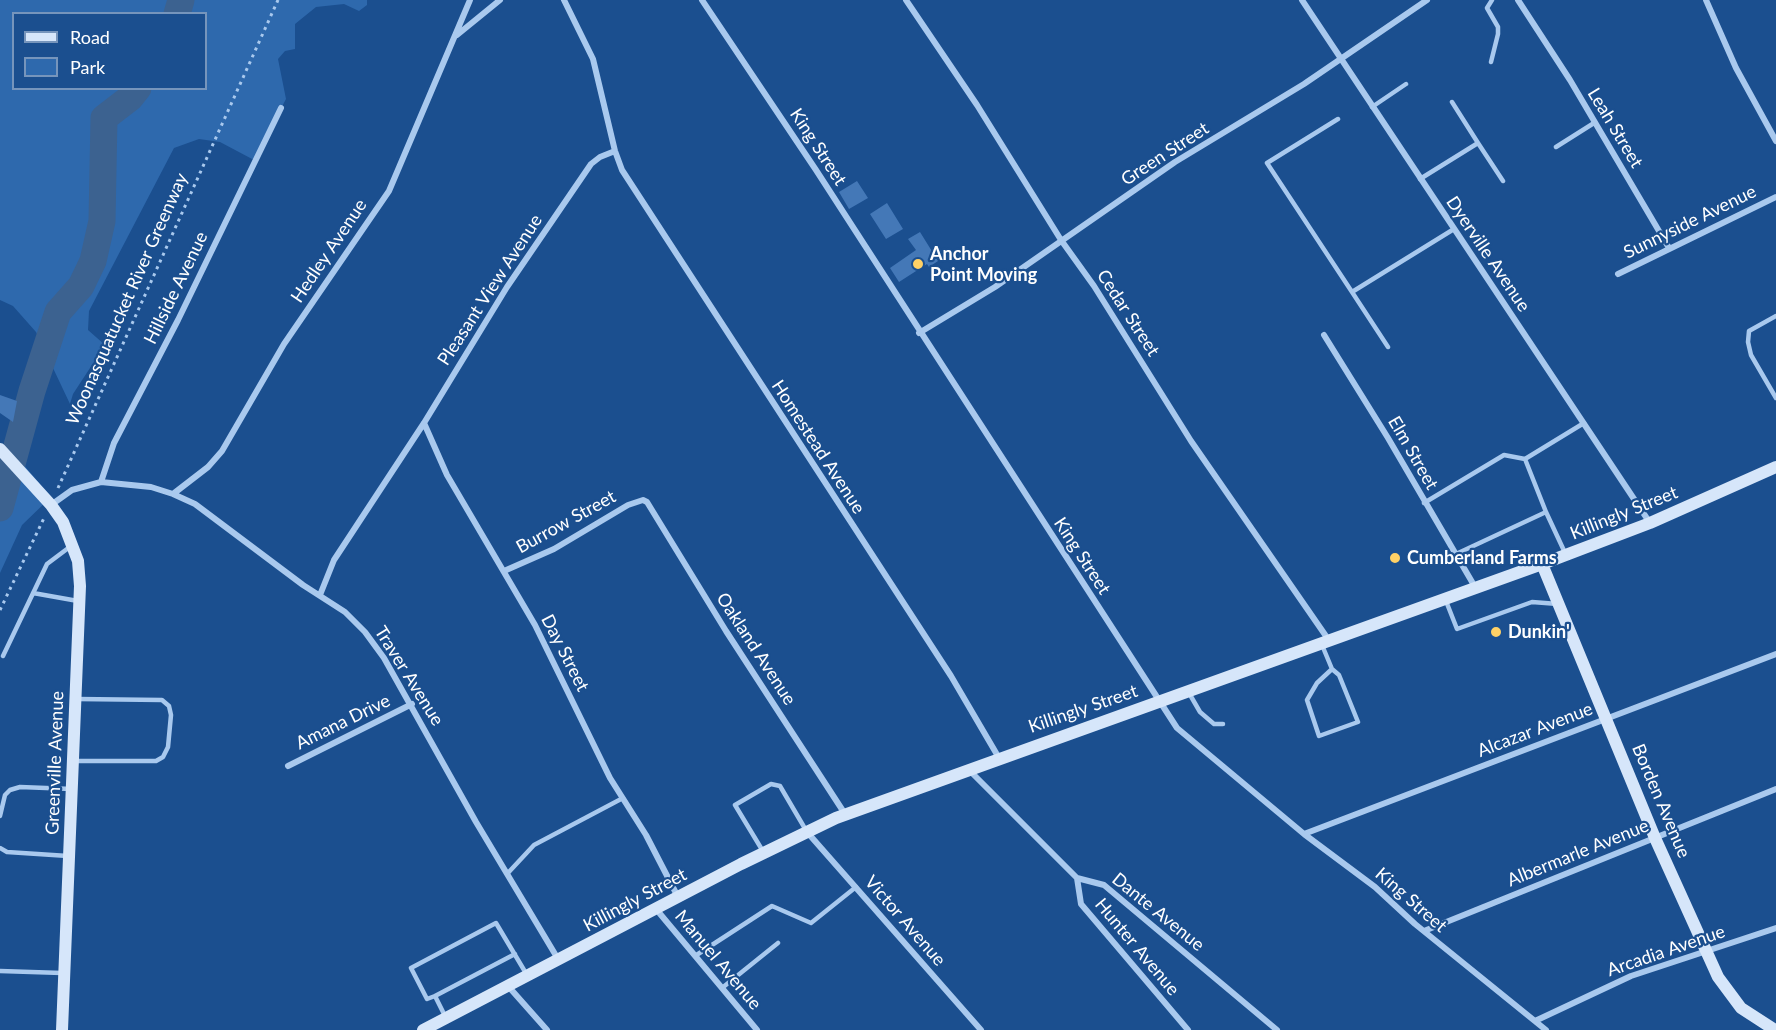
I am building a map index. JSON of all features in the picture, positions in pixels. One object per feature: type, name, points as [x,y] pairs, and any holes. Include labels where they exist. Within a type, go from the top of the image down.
[{"type":"main road","name":"Greenville Avenue","points":[[0,449],[51,505],[74,544],[78,561],[80,601],[62,1030]]},
{"type":"main road","name":"Killingly Street","points":[[423,1030],[764,853],[846,814],[1324,640],[1542,564],[1650,523],[1776,467]]},
{"type":"main road","name":"Borden Avenue","points":[[1542,564],[1655,838],[1718,977],[1741,1008],[1775,1030]]},
{"type":"street","name":"Hedley Avenue","points":[[173,494],[208,467],[222,451],[284,344],[389,191],[470,0]]},
{"type":"street","points":[[454,37],[500,0]]},
{"type":"street","points":[[564,0],[593,59],[615,151]]},
{"type":"street","name":"King Street","points":[[702,0],[816,170],[919,333],[1177,728],[1304,834],[1375,887],[1424,931],[1546,1030]]},
{"type":"street","name":"Cedar Street","points":[[906,0],[977,105],[1061,240],[1094,286],[1191,441],[1324,640]]},
{"type":"street","name":"Dyerville Avenue","points":[[1302,0],[1650,523]]},
{"type":"street","name":"Green Street","points":[[919,333],[995,287],[1175,162],[1341,60],[1427,0]]},
{"type":"street","name":"Leah Street","points":[[1518,0],[1669,248]]},
{"type":"street","points":[[1706,0],[1736,68],[1776,141]]},
{"type":"street","name":"Hillside Avenue","points":[[101,482],[114,444],[178,320],[281,108]]},
{"type":"street","name":"Pleasant View Avenue","points":[[320,595],[334,560],[424,423],[507,287],[591,164],[615,151]]},
{"type":"street","name":"Homestead Avenue","points":[[615,151],[622,170],[640,200],[933,649],[999,758]]},
{"type":"street","name":"Sunnyside Avenue","points":[[1617,274],[1776,197]]},
{"type":"street","name":"Elm Street","points":[[1324,335],[1388,438],[1475,587]]},
{"type":"street","name":"Day Street","points":[[424,423],[447,475],[535,625],[610,778],[646,835],[678,897]]},
{"type":"street","name":"Traver Avenue","points":[[51,505],[72,490],[101,482],[151,487],[173,494],[195,504],[345,612],[365,632],[412,704],[507,874],[559,960]]},
{"type":"street","name":"Burrow Street","points":[[504,571],[554,549],[628,505],[643,500]]},
{"type":"street","name":"Oakland Avenue","points":[[643,500],[846,814]]},
{"type":"street","name":"Alcazar Avenue","points":[[1304,834],[1776,654]]},
{"type":"street","name":"Amana Drive","points":[[288,766],[412,704]]},
{"type":"street","name":"Dante Avenue","points":[[969,770],[1077,878],[1104,885],[1277,1030]]},
{"type":"street","name":"Albermarle Avenue","points":[[1424,931],[1776,789]]},
{"type":"street","name":"Victor Avenue","points":[[807,832],[981,1030]]},
{"type":"street","name":"Hunter Avenue","points":[[1077,878],[1081,904],[1188,1030]]},
{"type":"street","name":"Manuel Avenue","points":[[656,909],[757,1030]]},
{"type":"street","name":"Arcadia Avenue","points":[[1535,1021],[1631,976],[1776,928]]},
{"type":"street","points":[[508,986],[547,1030]]},
{"type":"street","points":[[1262,1030],[1269,1024]]},
{"type":"lane","points":[[1491,62],[1498,34],[1498,27],[1486,8],[1492,0]]},
{"type":"lane","points":[[1372,107],[1406,84]]},
{"type":"lane","points":[[1452,102],[1503,181]]},
{"type":"lane","points":[[1338,119],[1268,163],[1388,347]]},
{"type":"lane","points":[[1556,147],[1594,123]]},
{"type":"lane","points":[[1420,179],[1478,143]]},
{"type":"lane","points":[[1352,292],[1454,230]]},
{"type":"lane","points":[[1776,316],[1749,331],[1748,342],[1751,355],[1776,398]]},
{"type":"lane","points":[[1424,503],[1503,455],[1525,459],[1584,423]]},
{"type":"lane","points":[[1525,459],[1566,555]]},
{"type":"lane","points":[[1456,554],[1546,512]]},
{"type":"lane","points":[[3,656],[47,564],[74,544]]},
{"type":"lane","points":[[33,593],[80,601]]},
{"type":"lane","points":[[1445,598],[1456,629],[1532,602],[1559,604]]},
{"type":"lane","points":[[1324,640],[1332,669],[1339,675],[1358,722],[1319,736],[1308,700],[1317,683],[1332,669]]},
{"type":"lane","points":[[1187,691],[1200,712],[1214,724],[1223,724]]},
{"type":"lane","points":[[73,761],[156,760],[163,756],[168,747],[171,715],[169,706],[162,700],[76,699]]},
{"type":"lane","points":[[764,853],[735,805],[771,784],[780,786],[807,832]]},
{"type":"lane","points":[[0,816],[5,795],[10,790],[21,787],[72,789]]},
{"type":"lane","points":[[507,874],[534,845],[623,798]]},
{"type":"lane","points":[[0,848],[7,852],[69,856]]},
{"type":"lane","points":[[695,956],[772,906],[811,923],[856,887]]},
{"type":"lane","points":[[514,954],[427,999],[411,968],[496,923],[528,976]]},
{"type":"lane","points":[[722,988],[778,943]]},
{"type":"lane","points":[[0,971],[64,973]]},
{"type":"lane","points":[[435,996],[447,1018]]},
{"type":"path","name":"Woonasquatucket River Greenway","points":[[0,610],[51,505],[278,0]]},
{"type":"green space","points":[[0,0],[367,0],[367,5],[359,11],[344,4],[316,7],[295,24],[295,49],[285,51],[278,59],[286,99],[254,160],[220,142],[199,139],[174,148],[89,311],[88,330],[105,345],[73,394],[70,404],[36,332],[13,306],[0,300]]},
{"type":"green space","points":[[0,452],[17,457],[51,497],[22,525],[0,573]]},
{"type":"building","points":[[857,181],[868,198],[849,209],[839,192]]},
{"type":"building","points":[[887,203],[903,229],[886,239],[870,214]]},
{"type":"building","points":[[920,232],[938,261],[929,267],[927,264],[899,282],[890,268],[916,250],[908,239]]},
{"type":"building","points":[[0,395],[17,401],[13,422],[0,413]]},
{"type":"waterway","points":[[178,12],[181,0]]},
{"type":"waterway","points":[[0,508],[32,391],[58,312],[81,286],[93,261],[102,221],[104,118],[130,98],[136,90]]},
{"type":"place","name":"Anchor Point Moving","points":[[918,264]]},
{"type":"place","name":"Cumberland Farms","points":[[1395,558]]},
{"type":"place","name":"Dunkin'","points":[[1496,632]]}]
